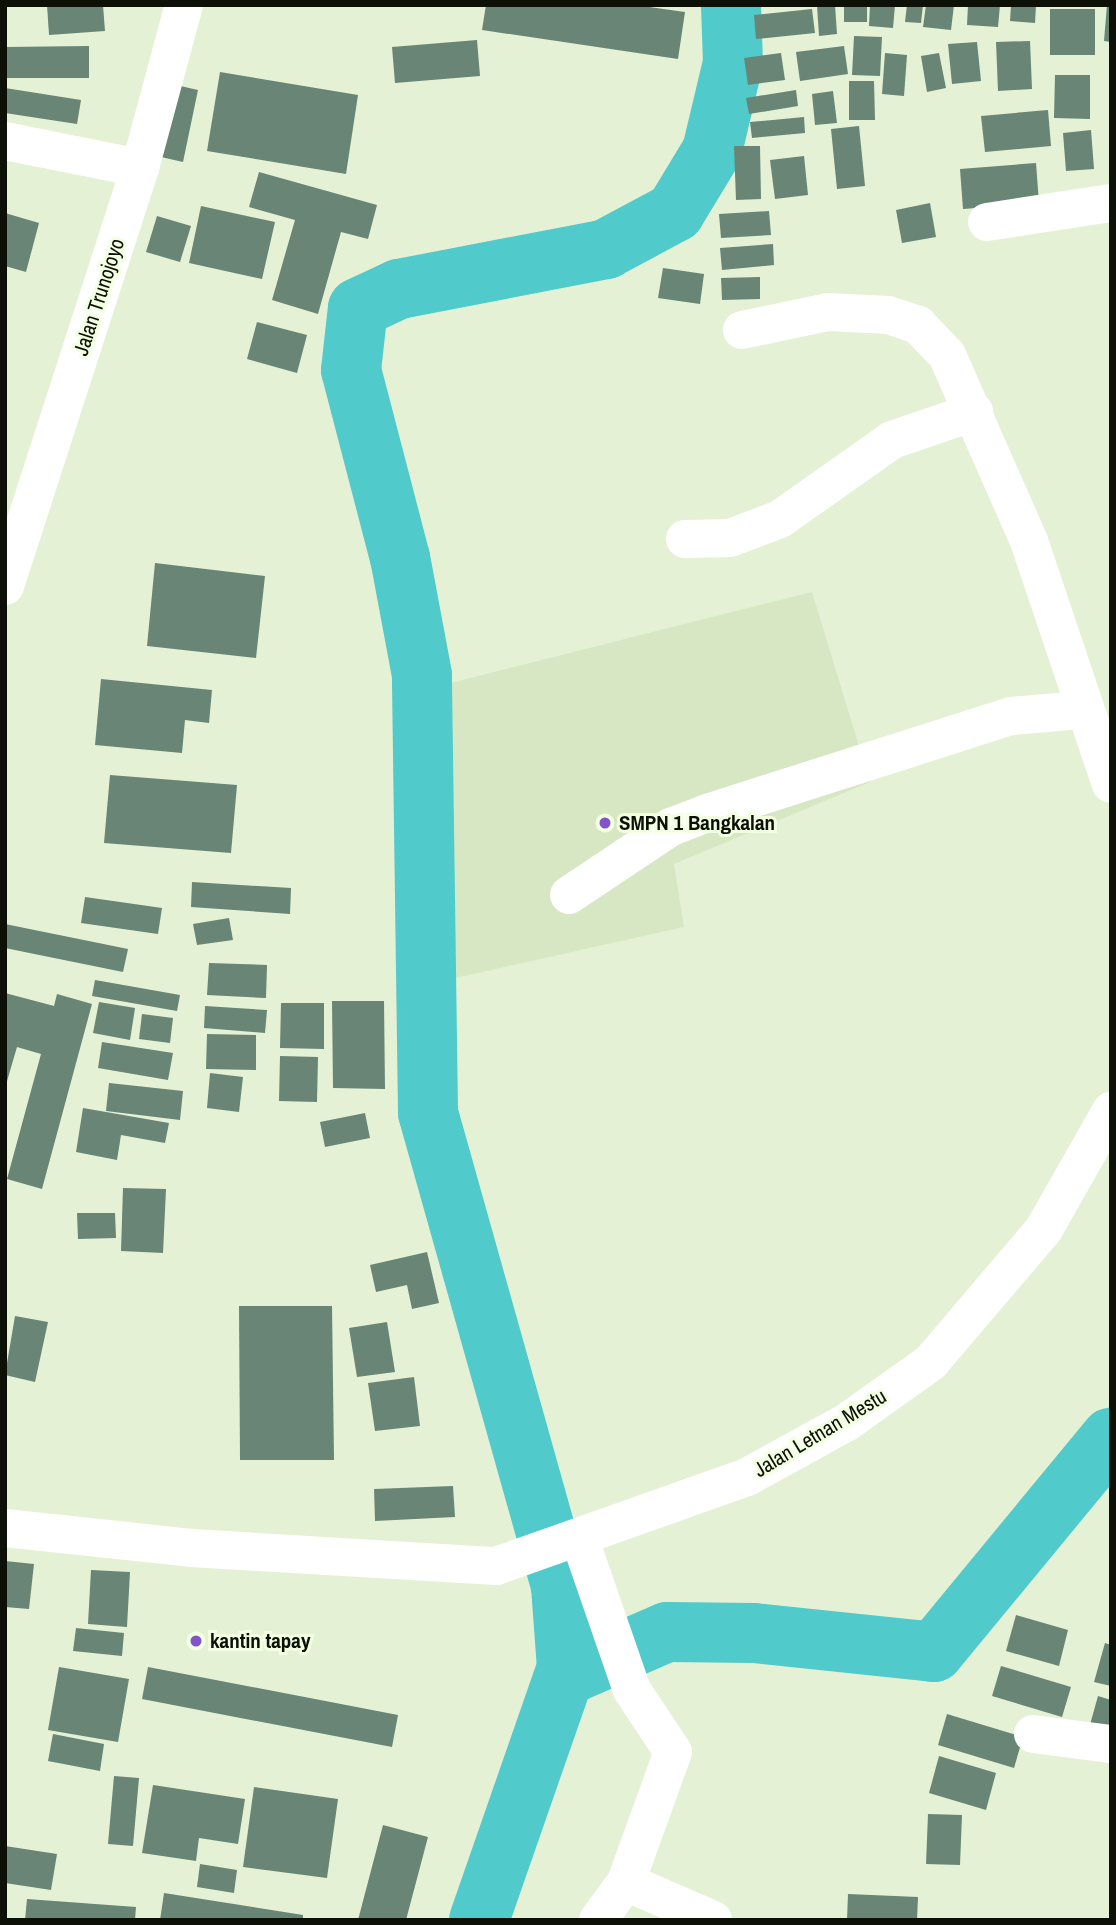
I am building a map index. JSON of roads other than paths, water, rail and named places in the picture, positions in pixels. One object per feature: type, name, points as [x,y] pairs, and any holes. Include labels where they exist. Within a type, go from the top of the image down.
[{"type":"street","name":"Jalan Trunojoyo","points":[[5,586],[140,167],[184,5]]},
{"type":"street","points":[[5,141],[140,167]]},
{"type":"street","points":[[986,222],[1111,203]]},
{"type":"street","points":[[742,330],[828,312],[888,315],[918,325],[947,355],[1029,541],[1081,710],[1111,785]]},
{"type":"street","points":[[685,539],[730,538],[780,519],[892,440],[974,412]]},
{"type":"street","points":[[569,895],[671,827],[707,813],[1011,716],[1081,710]]},
{"type":"street","name":"Jalan Letnan Mestu","points":[[5,1528],[191,1548],[496,1566],[576,1541],[747,1477],[847,1422],[931,1362],[1044,1229],[1111,1111]]},
{"type":"street","points":[[576,1541],[625,1671],[673,1752],[626,1882],[597,1920]]},
{"type":"street","points":[[1033,1734],[1111,1744]]},
{"type":"street","points":[[626,1882],[713,1920]]},
{"type":"waterway","points":[[479,1920],[567,1668],[561,1586],[428,1113],[422,675],[400,558],[351,370],[358,308],[399,289],[606,249],[675,212],[712,151],[733,63],[731,5]]},
{"type":"waterway","points":[[567,1668],[577,1671],[667,1632],[754,1633],[934,1652],[1111,1437]]},
{"type":"place","name":"SMPN 1 Bangkalan","points":[[605,823]]},
{"type":"place","name":"kantin tapay","points":[[196,1641]]}]
